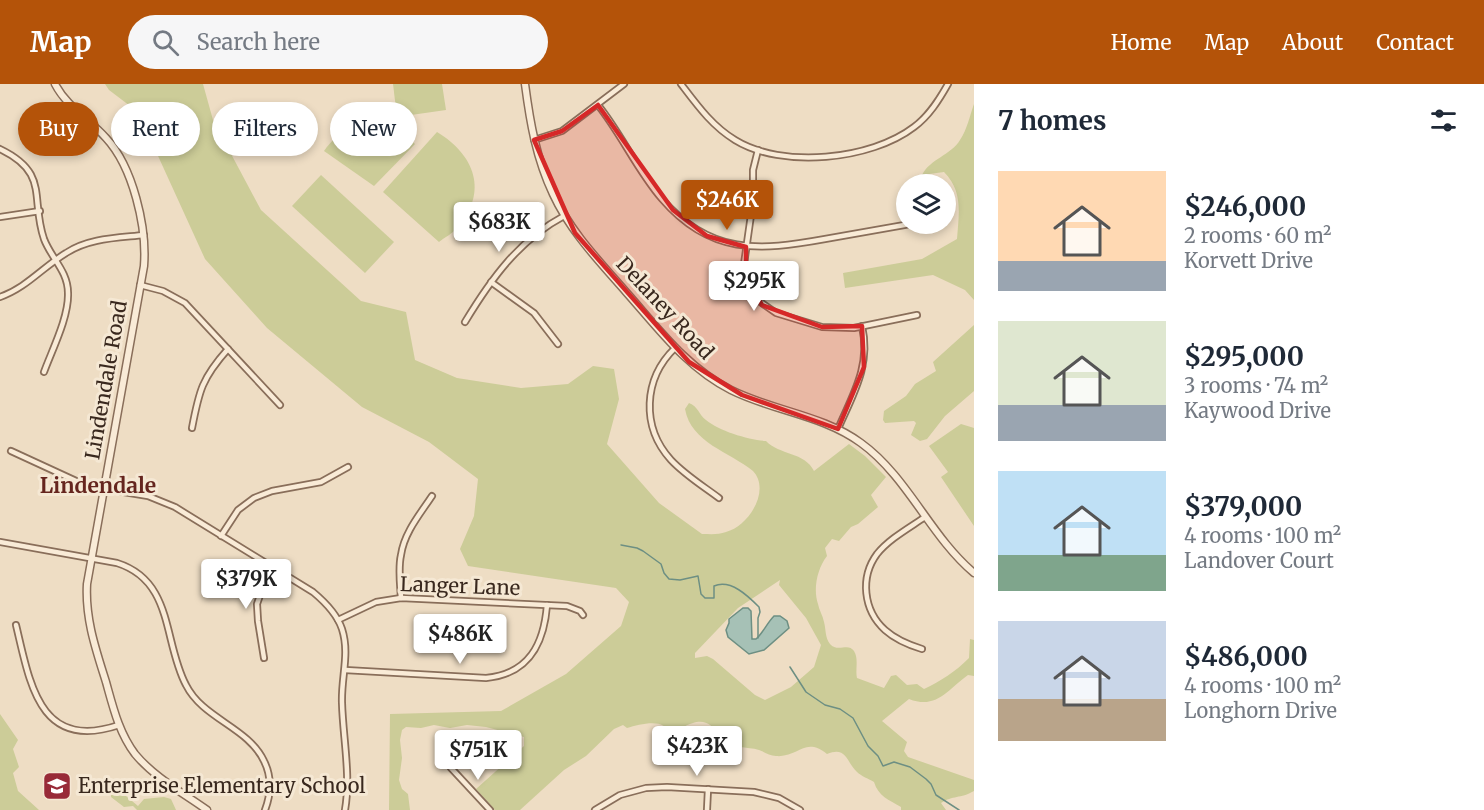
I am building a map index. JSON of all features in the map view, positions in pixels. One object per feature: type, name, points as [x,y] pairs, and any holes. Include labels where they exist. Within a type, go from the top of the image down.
[{"type":"street","name":"Lindendale Road","points":[[55,84],[72,107],[107,138],[119,156],[129,179],[144,235],[145,253],[140,285],[91,559],[86,599],[88,618],[119,725],[129,745],[144,763],[207,810]]},
{"type":"street","name":"Delaney Road","points":[[525,84],[534,140],[544,175],[564,216],[586,247],[675,348],[702,372],[730,390],[838,429],[862,444],[893,474],[951,552],[974,573]]},
{"type":"street","points":[[534,140],[562,131],[624,84]]},
{"type":"street","points":[[681,84],[718,128],[737,141],[758,150],[785,157],[812,158],[864,149],[901,136],[921,121],[941,97],[948,84]]},
{"type":"street","points":[[598,105],[622,138],[644,176],[685,222],[708,236],[746,247],[789,246],[896,227]]},
{"type":"street","points":[[0,149],[22,163],[32,175],[38,193],[45,241],[66,278],[68,303],[44,372]]},
{"type":"street","points":[[758,150],[752,176],[753,201],[744,264],[746,278],[753,293],[767,308],[790,318],[822,327],[862,326],[916,315]]},
{"type":"street","points":[[0,218],[40,211]]},
{"type":"street","points":[[465,322],[491,282],[522,245],[540,230],[564,216]]},
{"type":"street","points":[[0,297],[21,287],[56,260],[85,243],[144,235]]},
{"type":"street","points":[[491,282],[534,313],[558,344]]},
{"type":"street","points":[[140,285],[163,291],[185,303],[280,405]]},
{"type":"street","points":[[838,429],[864,367],[865,342],[862,326]]},
{"type":"street","points":[[675,348],[662,362],[653,380],[649,401],[650,422],[657,441],[672,461],[718,498]]},
{"type":"street","points":[[192,428],[203,381],[228,349]]},
{"type":"street","points":[[11,451],[75,481],[104,489],[148,496],[175,507],[320,598],[338,620],[346,648],[342,703],[347,789],[345,810]]},
{"type":"street","points":[[221,536],[238,510],[254,498],[272,491],[321,482],[348,467]]},
{"type":"street","points":[[400,598],[400,562],[403,545],[410,529],[432,496]]},
{"type":"street","points":[[921,649],[892,636],[879,625],[869,607],[866,584],[870,567],[878,554],[925,517]]},
{"type":"street","points":[[0,542],[124,566],[138,573],[151,586],[161,603],[182,679],[187,687],[206,710],[249,741],[265,763],[270,783],[265,810]]},
{"type":"street","points":[[264,658],[257,604],[270,566]]},
{"type":"street","name":"Langer Lane","points":[[338,620],[376,602],[400,598],[567,606],[580,611],[583,615]]},
{"type":"street","points":[[345,670],[486,678],[502,675],[524,662],[537,647],[545,625],[547,605]]},
{"type":"street","points":[[16,625],[31,685],[48,714],[62,725],[84,732],[101,731],[119,725]]},
{"type":"street","points":[[451,768],[490,810]]},
{"type":"street","points":[[595,810],[620,795],[646,788],[667,787],[742,790],[768,794],[800,810]]},
{"type":"street","points":[[707,810],[708,789]]},
{"type":"highlighted area","points":[[598,105],[673,210],[707,236],[746,247],[746,278],[762,305],[822,327],[862,326],[864,367],[838,429],[742,395],[689,362],[575,233],[534,140],[562,131]]},
{"type":"green space","points":[[105,84],[203,84],[212,116],[212,156],[232,156],[261,210],[361,301],[406,312],[415,360],[457,378],[521,388],[568,384],[593,366],[614,369],[619,399],[607,444],[659,503],[702,534],[723,533],[742,523],[755,506],[760,488],[753,471],[703,439],[695,430],[685,409],[689,403],[718,428],[743,437],[766,441],[771,446],[805,460],[814,471],[849,444],[865,456],[886,477],[871,495],[878,507],[851,527],[839,541],[832,539],[825,548],[827,556],[818,573],[816,592],[827,639],[833,647],[852,648],[856,657],[857,678],[884,688],[891,676],[896,675],[907,685],[917,684],[924,689],[948,676],[969,658],[970,639],[974,640],[974,676],[968,675],[935,700],[919,702],[909,699],[882,721],[907,742],[904,751],[908,757],[974,780],[974,791],[941,803],[946,810],[901,810],[901,807],[881,794],[874,782],[853,768],[845,756],[839,752],[827,754],[819,749],[807,747],[784,756],[774,756],[757,749],[731,744],[709,724],[702,722],[682,728],[677,748],[679,754],[676,757],[670,754],[666,747],[669,737],[668,730],[664,726],[650,723],[627,728],[623,725],[614,729],[586,756],[564,770],[520,810],[495,810],[476,789],[524,746],[524,737],[486,727],[467,725],[450,728],[434,725],[421,728],[406,727],[402,730],[399,780],[402,789],[408,794],[410,810],[389,810],[390,714],[501,711],[566,674],[621,626],[629,602],[616,588],[468,566],[460,549],[474,516],[478,479],[429,442],[362,407],[267,328],[205,259],[158,156],[200,156],[200,102],[125,102]],"holes":[[[780,580],[779,585],[806,618],[821,645],[814,667],[791,687],[765,700],[755,695],[713,659],[707,656],[695,658],[695,653],[738,608]]]},
{"type":"green space","points":[[393,84],[442,84],[446,110],[417,114],[417,102],[395,102]]},
{"type":"green space","points":[[974,104],[974,300],[965,290],[933,275],[845,288],[843,273],[922,259],[957,239],[956,174],[944,172],[923,174],[930,165],[956,145],[966,127]]},
{"type":"green space","points":[[437,132],[461,152],[473,175],[475,188],[473,201],[467,214],[455,230],[439,242],[383,192]]},
{"type":"green space","points":[[330,143],[330,155],[324,151]]},
{"type":"green space","points":[[331,156],[403,156],[374,186]]},
{"type":"green space","points":[[321,175],[394,242],[365,273],[292,206]]},
{"type":"green space","points":[[974,325],[974,391],[945,416],[927,439],[920,441],[911,435],[916,423],[914,421],[885,423],[884,411],[906,396],[915,384],[936,371],[933,362]]},
{"type":"green space","points":[[961,424],[974,428],[974,526],[941,477],[948,472],[929,446]]},
{"type":"green space","points":[[0,714],[18,740],[13,749],[19,767],[13,773],[18,791],[39,810],[0,810]]},
{"type":"green space","points":[[111,790],[120,791],[138,806],[144,799],[164,797],[171,799],[176,810],[137,810],[133,806],[124,807],[111,797]]},
{"type":"shaded area","points":[[743,608],[751,611],[752,639],[758,637],[774,616],[780,616],[787,621],[789,628],[764,650],[749,654],[728,637],[726,630],[729,619]]},
{"type":"waterway","points":[[621,545],[643,551],[661,564],[669,579],[680,580],[698,576],[701,594],[705,598],[714,598],[714,586],[720,584],[739,590],[759,607],[758,638]]},
{"type":"waterway","points":[[790,667],[806,692],[825,705],[840,709],[853,718],[868,746],[878,756],[883,766],[894,762],[910,767],[931,784],[936,795],[959,810]]},
{"type":"place","name":"Enterprise Elementary School","points":[[57,786]]},
{"type":"district","name":"Lindendale","points":[[98,486]]}]
